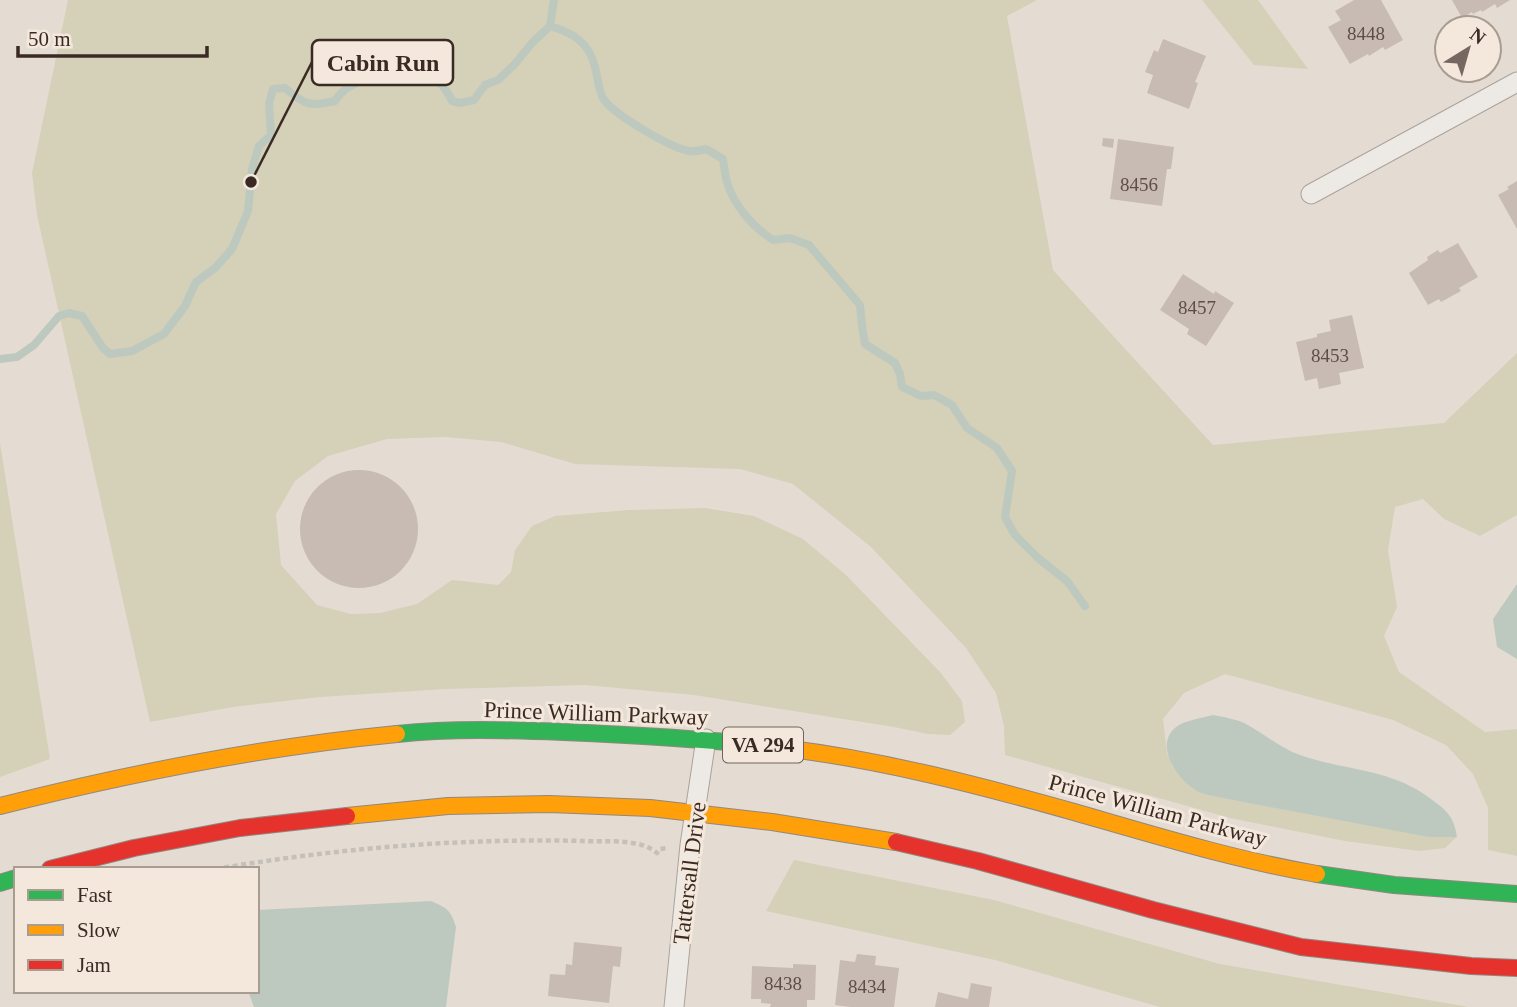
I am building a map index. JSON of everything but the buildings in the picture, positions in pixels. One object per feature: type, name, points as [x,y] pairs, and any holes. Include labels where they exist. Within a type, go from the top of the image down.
[{"type":"highway","name":"Prince William Parkway","points":[[0,806],[177,765],[313,743],[408,733],[503,730],[706,739],[873,762],[960,781],[1188,844],[1287,868],[1362,881],[1451,891],[1517,894]]},
{"type":"highway","points":[[58,867],[134,848],[240,828],[368,813],[448,806],[549,804],[650,808],[772,822],[901,844],[978,861],[1153,910],[1301,947],[1471,966],[1517,968]]},
{"type":"street","points":[[1311,194],[1517,82]]},
{"type":"street","name":"Tattersall Drive","points":[[674,1007],[690,845],[706,739]]},
{"type":"path","points":[[227,867],[363,849],[467,842],[634,843],[648,846],[657,853],[660,849]]},
{"type":"shaded area","points":[[68,0],[1037,0],[1007,16],[1053,270],[1213,445],[1444,423],[1517,353],[1517,515],[1480,536],[1444,519],[1423,499],[1395,507],[1388,550],[1397,607],[1384,636],[1399,672],[1485,732],[1517,729],[1517,856],[1488,850],[1488,808],[1473,774],[1446,745],[1393,720],[1225,674],[1184,693],[1163,719],[1167,753],[1173,767],[1199,792],[1429,836],[1457,837],[1445,848],[1419,851],[1345,841],[1230,818],[1005,755],[1004,726],[996,693],[966,648],[871,547],[793,484],[740,469],[575,464],[501,442],[445,437],[387,439],[328,456],[295,481],[276,514],[281,565],[317,605],[351,614],[380,613],[417,604],[452,580],[498,585],[511,572],[515,550],[532,526],[555,516],[705,508],[754,516],[803,539],[846,575],[940,672],[962,701],[965,722],[950,735],[928,734],[694,695],[585,685],[445,689],[320,697],[233,707],[150,722],[37,215],[32,173]]},
{"type":"shaded area","points":[[1202,0],[1258,0],[1308,69],[1254,65]]},
{"type":"shaded area","points":[[0,443],[50,759],[0,777]]},
{"type":"shaded area","points":[[1517,584],[1517,659],[1497,647],[1493,619]]},
{"type":"shaded area","points":[[1213,715],[1244,723],[1300,755],[1384,776],[1416,789],[1449,815],[1457,837],[1429,837],[1201,793],[1185,782],[1178,773],[1168,754],[1167,744],[1169,735],[1176,727]]},
{"type":"shaded area","points":[[794,860],[994,900],[1220,964],[1469,1007],[1160,1007],[995,960],[766,911]]},
{"type":"shaded area","points":[[431,901],[441,906],[448,910],[456,927],[446,1007],[254,1007],[249,993],[259,993],[259,910]]},
{"type":"waterway","points":[[0,359],[17,357],[34,345],[59,316],[69,313],[82,316],[110,354],[132,351],[164,334],[185,306],[196,282],[215,268],[232,249],[248,211],[252,169],[259,146],[271,135],[269,104],[273,89],[285,88],[303,101],[319,104],[335,101],[342,92],[361,81],[406,78],[437,82],[445,88],[452,101],[460,103],[474,100],[485,85],[498,80],[550,26],[554,0]]},
{"type":"waterway","points":[[550,26],[573,35],[589,51],[603,98],[617,112],[681,149],[706,149],[723,159],[730,191],[739,207],[758,229],[773,240],[790,238],[809,245],[860,305],[865,344],[895,363],[902,387],[921,396],[934,395],[952,405],[967,428],[997,448],[1012,471],[1005,517],[1015,535],[1067,581],[1085,606]]},
{"type":"traffic: fast","points":[[397,734],[459,730],[563,732],[783,748]]},
{"type":"traffic: fast","points":[[1317,874],[1394,885],[1517,894]]},
{"type":"traffic: fast","points":[[0,883],[14,879]]},
{"type":"traffic: slow","points":[[0,806],[197,762],[296,746],[397,734]]},
{"type":"traffic: slow","points":[[783,748],[930,774],[1225,854],[1317,874]]},
{"type":"traffic: slow","points":[[347,816],[448,806],[549,804],[650,808],[772,822],[896,842]]},
{"type":"traffic: jam","points":[[58,867],[134,848],[240,828],[347,816]]},
{"type":"traffic: jam","points":[[896,842],[978,861],[1153,910],[1301,947],[1471,966],[1517,968]]},
{"type":"place","name":"Cabin Run","points":[[251,182]]}]
